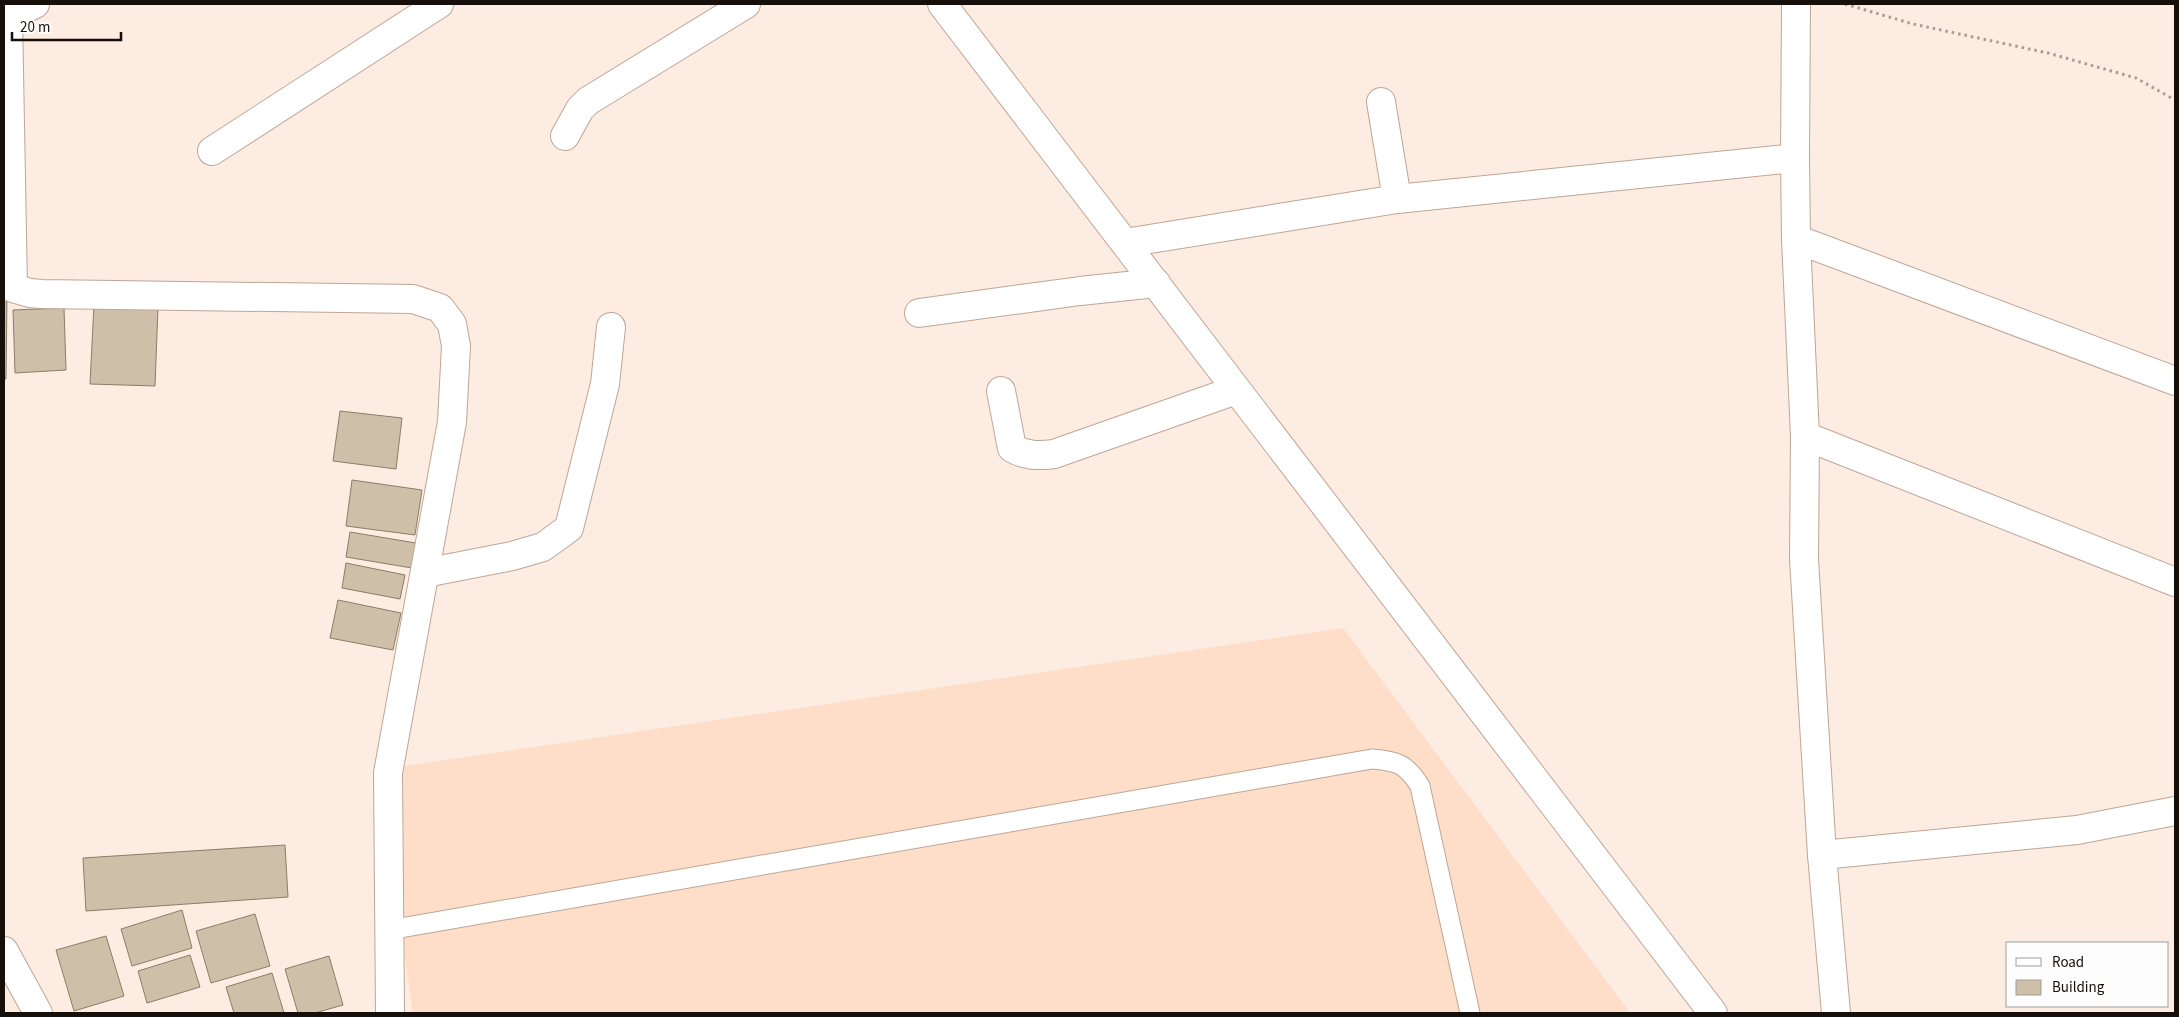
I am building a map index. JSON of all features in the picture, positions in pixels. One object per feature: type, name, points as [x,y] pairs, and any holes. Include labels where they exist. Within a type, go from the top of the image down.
[{"type":"street","points":[[36,4],[6,16],[8,288],[42,294],[413,299],[440,308],[452,324],[456,346],[452,422],[388,773],[390,1013]]},
{"type":"street","points":[[212,151],[439,4]]},
{"type":"street","points":[[565,136],[580,109],[588,101],[746,4]]},
{"type":"street","points":[[942,4],[1713,1013]]},
{"type":"street","points":[[1796,4],[1796,239],[1805,436],[1804,559],[1822,855],[1836,1013]]},
{"type":"street","points":[[1381,102],[1397,199]]},
{"type":"street","points":[[1126,243],[1397,199],[1795,158]]},
{"type":"street","points":[[1796,239],[2175,381]]},
{"type":"street","points":[[919,313],[1080,291],[1156,283]]},
{"type":"street","points":[[425,573],[512,556],[543,547],[569,528],[605,384],[611,327]]},
{"type":"street","points":[[1001,391],[1012,448],[1023,454],[1037,456],[1054,454],[1236,390]]},
{"type":"street","points":[[1805,436],[2175,582]]},
{"type":"street","points":[[1822,855],[2077,830],[2175,811]]},
{"type":"street","points":[[4,951],[38,1013]]},
{"type":"lane","points":[[389,930],[1372,759],[1393,761],[1410,770],[1420,786],[1470,1013]]},
{"type":"path","points":[[1844,4],[1913,24],[2048,53],[2136,78],[2175,100]]},
{"type":"shaded area","points":[[1343,628],[1630,1013],[413,1013],[377,770]]},
{"type":"building","points":[[4,294],[7,294],[6,379],[4,379]]},
{"type":"building","points":[[94,304],[158,307],[155,386],[90,384]]},
{"type":"building","points":[[64,308],[66,370],[15,373],[13,310]]},
{"type":"building","points":[[340,411],[402,418],[396,469],[333,461]]},
{"type":"building","points":[[352,480],[422,490],[415,535],[346,526]]},
{"type":"building","points":[[350,532],[416,543],[412,568],[346,557]]},
{"type":"building","points":[[346,563],[405,575],[400,599],[342,588]]},
{"type":"building","points":[[338,600],[401,613],[393,650],[330,638]]},
{"type":"building","points":[[285,845],[288,897],[86,911],[83,858]]},
{"type":"building","points":[[182,910],[192,948],[132,966],[121,929]]},
{"type":"building","points":[[255,914],[270,966],[211,983],[196,931]]},
{"type":"building","points":[[106,936],[124,996],[74,1011],[56,950]]},
{"type":"building","points":[[190,955],[200,987],[147,1003],[138,971]]},
{"type":"building","points":[[329,956],[343,1005],[315,1013],[298,1013],[285,969]]},
{"type":"building","points":[[272,973],[284,1013],[234,1013],[226,987]]}]
